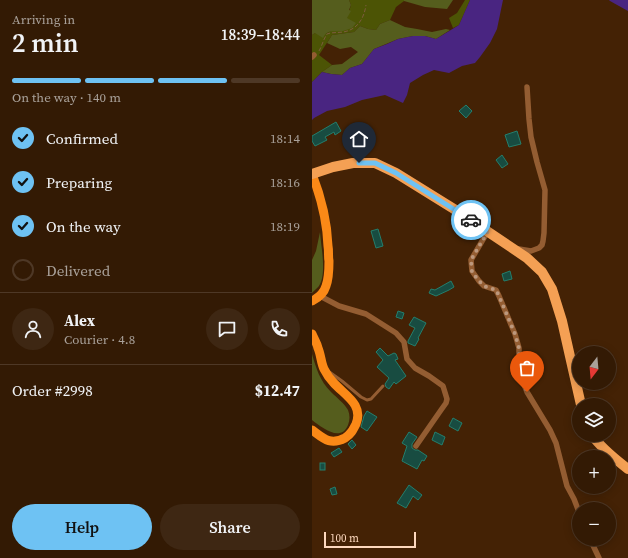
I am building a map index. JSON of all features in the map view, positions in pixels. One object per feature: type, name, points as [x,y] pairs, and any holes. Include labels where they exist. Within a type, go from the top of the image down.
[{"type":"highway","points":[[312,174],[353,163],[375,163],[407,180],[488,231],[527,258],[542,272],[552,289],[562,321],[579,398]]},
{"type":"highway","points":[[597,442],[628,469]]},
{"type":"main road","points":[[312,174],[322,202],[328,246],[329,271],[326,287],[316,299]]},
{"type":"main road","points":[[312,334],[318,348],[323,368],[333,382],[352,400],[358,410],[358,417],[352,432],[339,441],[332,442],[326,440],[312,430]]},
{"type":"street","points":[[511,248],[526,251],[536,250],[542,245],[544,233],[545,190],[531,137],[527,87]]},
{"type":"street","points":[[488,231],[471,260],[472,272],[484,286],[496,290],[499,296],[515,334],[519,348],[519,367],[522,380],[527,392],[556,442],[566,486],[575,502]]},
{"type":"street","points":[[316,299],[366,314],[396,333],[404,342],[407,359],[416,368],[443,386],[447,399],[446,403],[416,446]]},
{"type":"street","points":[[593,546],[599,558]]},
{"type":"lane","points":[[323,368],[367,400],[371,399],[383,386]]},
{"type":"path","points":[[313,56],[319,52],[327,34],[353,30],[363,17],[366,5]]},
{"type":"green space","points":[[312,0],[349,0],[351,5],[349,10],[351,11],[347,18],[356,23],[352,28],[343,31],[329,32],[323,38],[315,33],[312,35]]},
{"type":"green space","points":[[349,0],[404,1],[396,7],[390,20],[380,24],[376,30],[360,26],[354,32],[332,35],[319,55],[332,65],[312,82],[312,35],[315,33],[325,34],[331,31],[343,30],[351,5]]},
{"type":"green space","points":[[404,0],[453,0],[447,9],[425,7]]},
{"type":"green space","points":[[465,0],[470,0],[459,25],[453,28],[449,18],[457,13]]},
{"type":"green space","points":[[390,20],[405,27],[432,32],[446,29],[450,30],[436,39],[425,36],[413,36],[398,39],[374,49],[362,64],[350,68],[342,75],[322,72],[332,65],[342,64],[358,52],[351,47],[340,49],[327,43],[332,35],[354,32],[360,26],[376,30],[380,24]]},
{"type":"green space","points":[[320,232],[323,274],[319,286],[312,293],[312,260],[316,251]]},
{"type":"green space","points":[[312,354],[321,379],[348,410],[350,418],[349,423],[345,430],[341,433],[331,432],[312,420]]},
{"type":"shaded area","points":[[470,0],[503,0],[497,29],[490,43],[475,63],[462,66],[449,73],[434,70],[423,75],[410,83],[403,103],[385,95],[362,100],[345,107],[327,111],[312,120],[312,82],[322,72],[342,75],[350,68],[362,64],[374,49],[398,39],[413,36],[425,36],[436,39],[459,25]]},
{"type":"shaded area","points":[[609,0],[628,0],[628,11],[610,1]]},
{"type":"building","points":[[466,105],[472,111],[466,118],[459,111]]},
{"type":"building","points":[[336,122],[341,131],[335,135],[334,132],[325,137],[327,140],[315,146],[312,141],[312,136]]},
{"type":"building","points":[[517,131],[521,144],[509,147],[505,135]]},
{"type":"building","points":[[502,155],[508,164],[502,168],[496,160]]},
{"type":"building","points":[[378,229],[383,246],[376,248],[371,231]]},
{"type":"building","points":[[510,271],[512,279],[504,281],[502,274]]},
{"type":"building","points":[[451,281],[454,287],[449,290],[436,296],[429,293],[431,289],[435,290]]},
{"type":"building","points":[[398,311],[404,313],[402,319],[396,317]]},
{"type":"building","points":[[414,317],[426,323],[415,346],[408,343],[415,328],[409,325]]},
{"type":"building","points":[[380,348],[388,356],[394,353],[396,354],[398,359],[395,360],[406,376],[396,384],[394,382],[389,389],[385,384],[389,378],[377,367],[383,360],[376,352]]},
{"type":"building","points":[[367,411],[377,417],[367,431],[361,427]]},
{"type":"building","points":[[453,418],[462,423],[458,431],[449,426]]},
{"type":"building","points":[[409,432],[417,437],[412,444],[412,448],[427,456],[424,461],[422,460],[417,469],[402,461],[407,446],[402,443]]},
{"type":"building","points":[[435,432],[445,437],[442,445],[432,440]]},
{"type":"building","points":[[352,440],[356,445],[352,449],[348,444]]},
{"type":"building","points":[[339,448],[342,452],[334,457],[331,453]]},
{"type":"building","points":[[320,463],[325,463],[325,470],[320,470]]},
{"type":"building","points":[[409,485],[422,495],[418,500],[413,496],[406,508],[397,503]]},
{"type":"building","points":[[335,487],[337,494],[332,495],[330,489]]},
{"type":"way so far","points":[[471,220],[488,231],[471,260],[472,272],[484,286],[496,290],[499,296],[515,334],[519,348],[519,367],[527,392]]},
{"type":"route","points":[[359,163],[375,163],[396,173],[471,220]]}]
